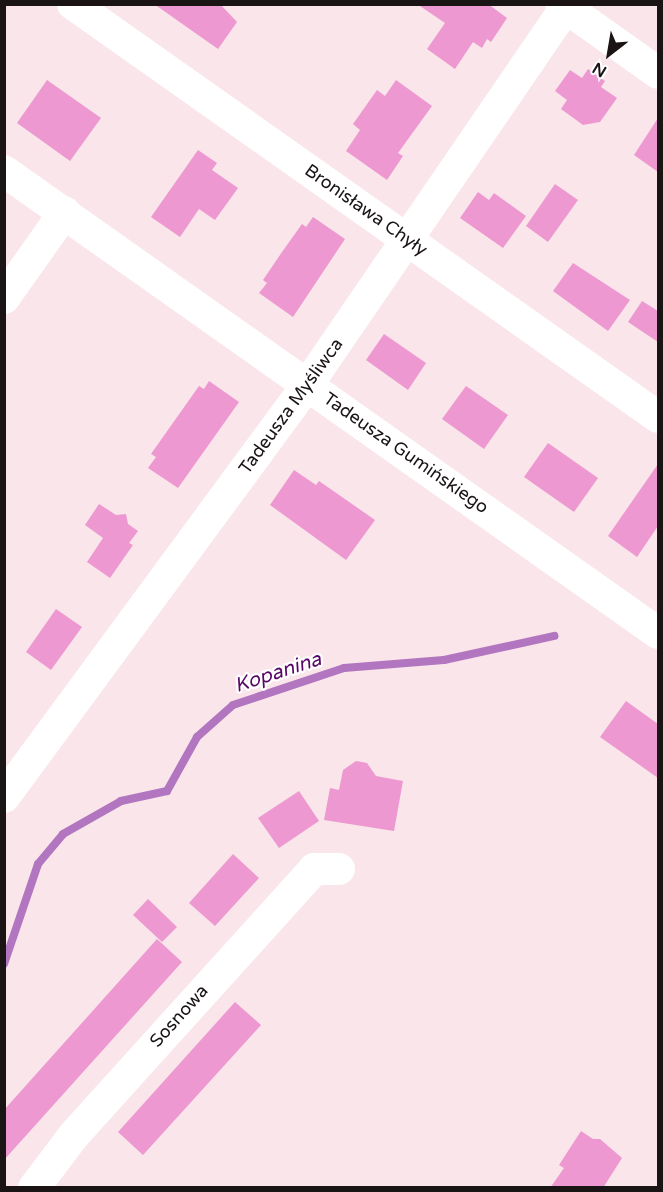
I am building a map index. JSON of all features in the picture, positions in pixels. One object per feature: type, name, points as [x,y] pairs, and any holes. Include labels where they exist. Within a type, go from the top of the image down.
[{"type":"street","name":"Bronisława Chyły","points":[[73,4],[658,417]]},
{"type":"street","name":"Tadeusza Myśliwca","points":[[4,797],[308,384],[410,240],[563,6]]},
{"type":"street","points":[[563,6],[658,73]]},
{"type":"street","name":"Tadeusza Gumińskiego","points":[[4,171],[658,633]]},
{"type":"street","points":[[4,298],[65,212]]},
{"type":"street","name":"Sosnowa","points":[[34,1188],[74,1134],[314,869],[339,869]]},
{"type":"building","points":[[154,4],[220,4],[237,22],[218,49]]},
{"type":"building","points":[[417,4],[488,4],[507,18],[491,42],[487,39],[482,48],[473,42],[455,69],[427,49],[445,23]]},
{"type":"building","points":[[588,69],[605,81],[601,87],[617,98],[600,122],[583,125],[561,109],[567,100],[555,91],[570,70],[582,78]]},
{"type":"building","points":[[47,80],[101,118],[70,161],[17,123]]},
{"type":"building","points":[[396,80],[432,106],[398,153],[403,156],[387,180],[346,151],[360,130],[353,124],[377,90],[385,96]]},
{"type":"building","points":[[658,118],[658,172],[634,155]]},
{"type":"building","points":[[198,150],[217,163],[212,170],[238,188],[215,220],[199,209],[180,237],[151,217]]},
{"type":"building","points":[[555,184],[578,200],[548,242],[526,226]]},
{"type":"building","points":[[478,192],[489,200],[494,193],[526,216],[503,248],[460,218]]},
{"type":"building","points":[[313,217],[345,239],[293,317],[259,293],[267,283],[263,280],[282,252],[302,224],[306,227]]},
{"type":"building","points":[[573,263],[630,300],[608,331],[553,291]]},
{"type":"building","points":[[642,301],[658,311],[658,342],[628,322]]},
{"type":"building","points":[[384,334],[426,363],[408,390],[366,360]]},
{"type":"building","points":[[209,381],[239,402],[178,488],[148,468],[156,457],[151,454],[199,386],[204,389]]},
{"type":"building","points":[[466,386],[508,415],[484,449],[442,419]]},
{"type":"building","points":[[548,443],[598,478],[574,512],[524,477]]},
{"type":"building","points":[[658,464],[658,526],[637,557],[608,536]]},
{"type":"building","points":[[294,470],[316,485],[319,481],[375,520],[346,560],[270,505]]},
{"type":"building","points":[[99,504],[116,515],[126,514],[128,524],[138,531],[129,543],[133,545],[110,578],[87,562],[103,538],[85,525]]},
{"type":"building","points":[[56,609],[82,627],[51,670],[26,652]]},
{"type":"building","points":[[626,701],[658,724],[658,778],[600,737]]},
{"type":"building","points":[[356,761],[367,763],[376,776],[403,781],[394,831],[324,820],[330,788],[339,790],[343,770]]},
{"type":"building","points":[[299,791],[319,821],[279,848],[258,818]]},
{"type":"building","points":[[233,854],[259,878],[215,926],[189,903]]},
{"type":"building","points":[[148,899],[177,927],[162,942],[133,915]]},
{"type":"building","points":[[157,939],[182,962],[4,1160],[4,1110]]},
{"type":"building","points":[[235,1002],[261,1025],[143,1155],[118,1132]]},
{"type":"building","points":[[581,1131],[593,1139],[600,1139],[622,1158],[603,1188],[550,1188],[564,1168],[559,1165]]},
{"type":"waterway","name":"Kopanina","points":[[4,964],[38,864],[63,834],[121,801],[167,791],[197,737],[233,705],[344,668],[444,660],[554,636]]}]
